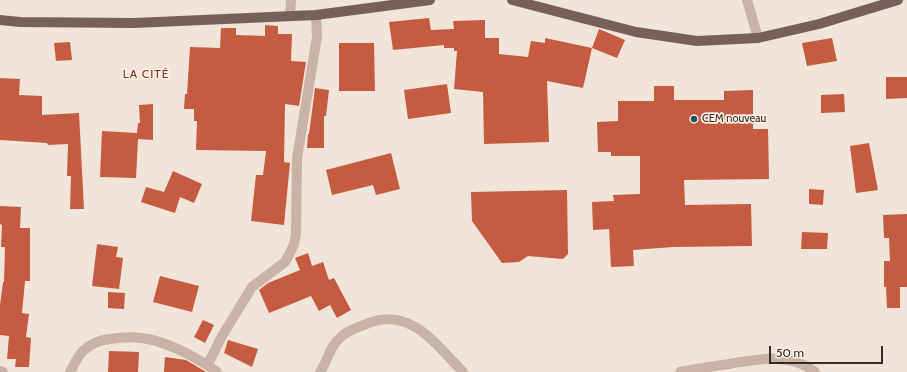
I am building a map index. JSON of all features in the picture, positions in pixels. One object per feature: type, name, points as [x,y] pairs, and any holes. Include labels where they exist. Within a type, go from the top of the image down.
[{"type":"main road","points":[[0,20],[20,22],[134,23],[316,16],[430,0]]},
{"type":"main road","points":[[512,0],[636,32],[697,40],[758,38],[819,24],[898,0]]},
{"type":"street","points":[[290,16],[291,0]]},
{"type":"street","points":[[747,0],[758,38]]},
{"type":"street","points":[[208,364],[222,336],[252,287],[285,262],[294,244],[296,234],[297,158],[317,37],[316,16]]},
{"type":"street","points":[[320,372],[333,346],[344,335],[369,322],[380,319],[391,319],[402,320],[421,330],[463,372]]},
{"type":"street","points":[[70,372],[77,358],[90,346],[102,340],[124,336],[147,338],[169,344],[208,364],[217,372]]},
{"type":"street","points":[[680,372],[762,358],[779,358],[795,362],[810,368],[815,372]]},
{"type":"building","points":[[429,18],[431,30],[454,29],[453,21],[485,20],[485,38],[499,38],[499,54],[528,57],[531,41],[545,43],[545,38],[592,48],[583,88],[547,81],[549,142],[484,144],[483,92],[454,89],[457,51],[454,51],[454,48],[444,48],[444,45],[393,50],[389,22]]},
{"type":"building","points":[[265,25],[278,26],[278,34],[292,34],[291,61],[306,62],[299,106],[285,104],[284,162],[290,163],[284,225],[251,221],[256,175],[263,175],[266,151],[196,150],[197,121],[194,121],[194,109],[184,109],[185,94],[187,94],[190,47],[220,48],[221,28],[236,28],[236,35],[265,36]]},
{"type":"building","points":[[599,29],[625,40],[617,58],[592,48]]},
{"type":"building","points":[[832,38],[837,61],[807,66],[802,43]]},
{"type":"building","points":[[70,42],[72,60],[56,61],[54,43]]},
{"type":"building","points":[[339,43],[374,43],[375,91],[339,91]]},
{"type":"building","points":[[886,77],[907,77],[907,98],[886,99]]},
{"type":"building","points":[[0,78],[20,79],[19,95],[42,96],[42,115],[79,113],[84,209],[70,209],[71,176],[67,176],[68,144],[48,145],[47,143],[0,140]]},
{"type":"building","points":[[447,84],[451,113],[408,119],[404,90]]},
{"type":"building","points":[[654,86],[674,86],[674,100],[724,100],[724,91],[753,90],[753,129],[768,129],[769,179],[684,180],[685,205],[751,204],[752,246],[673,247],[633,250],[634,266],[611,267],[609,229],[593,230],[592,202],[614,201],[613,195],[640,194],[640,156],[611,156],[611,152],[598,152],[597,122],[618,121],[618,101],[654,101]]},
{"type":"building","points":[[315,88],[329,90],[326,116],[324,116],[324,148],[307,148]]},
{"type":"building","points":[[844,94],[845,112],[821,113],[821,95]]},
{"type":"building","points":[[153,104],[153,140],[138,139],[136,178],[100,177],[102,131],[137,133],[138,123],[140,123],[139,105]]},
{"type":"building","points":[[869,143],[878,190],[856,193],[850,146]]},
{"type":"building","points":[[391,153],[400,189],[376,195],[373,185],[332,195],[326,170]]},
{"type":"building","points":[[173,171],[202,184],[194,203],[180,197],[175,213],[141,202],[146,187],[164,192]]},
{"type":"building","points":[[809,189],[824,190],[823,205],[809,204]]},
{"type":"building","points":[[567,190],[568,254],[563,259],[528,256],[519,262],[502,263],[472,221],[471,192]]},
{"type":"building","points":[[0,206],[21,207],[20,228],[30,228],[30,281],[25,281],[22,313],[29,314],[26,337],[31,338],[29,367],[15,367],[16,359],[7,359],[9,336],[0,335],[0,305],[4,282],[5,247],[1,247],[2,225],[0,224]]},
{"type":"building","points":[[907,214],[907,287],[900,287],[900,308],[887,308],[886,287],[884,287],[884,261],[890,261],[889,238],[884,238],[883,215]]},
{"type":"building","points":[[802,232],[828,233],[827,249],[801,249]]},
{"type":"building","points":[[97,244],[118,247],[116,257],[123,258],[119,289],[92,286]]},
{"type":"building","points":[[308,253],[312,266],[323,262],[329,280],[334,278],[351,310],[337,318],[330,305],[319,311],[311,296],[269,313],[259,290],[268,283],[300,270],[295,258]]},
{"type":"building","points":[[160,276],[199,286],[192,312],[153,302]]},
{"type":"building","points":[[108,292],[125,293],[124,309],[108,308]]},
{"type":"building","points":[[203,320],[214,325],[205,343],[194,337]]},
{"type":"building","points":[[228,340],[258,349],[252,367],[224,353]]},
{"type":"building","points":[[109,351],[139,352],[138,372],[108,372]]},
{"type":"building","points":[[165,357],[186,360],[206,372],[164,372]]},
{"type":"place","name":"CEM nouveau","points":[[694,119]]},
{"type":"district","name":"LA CITÉ","points":[[146,74]]}]
